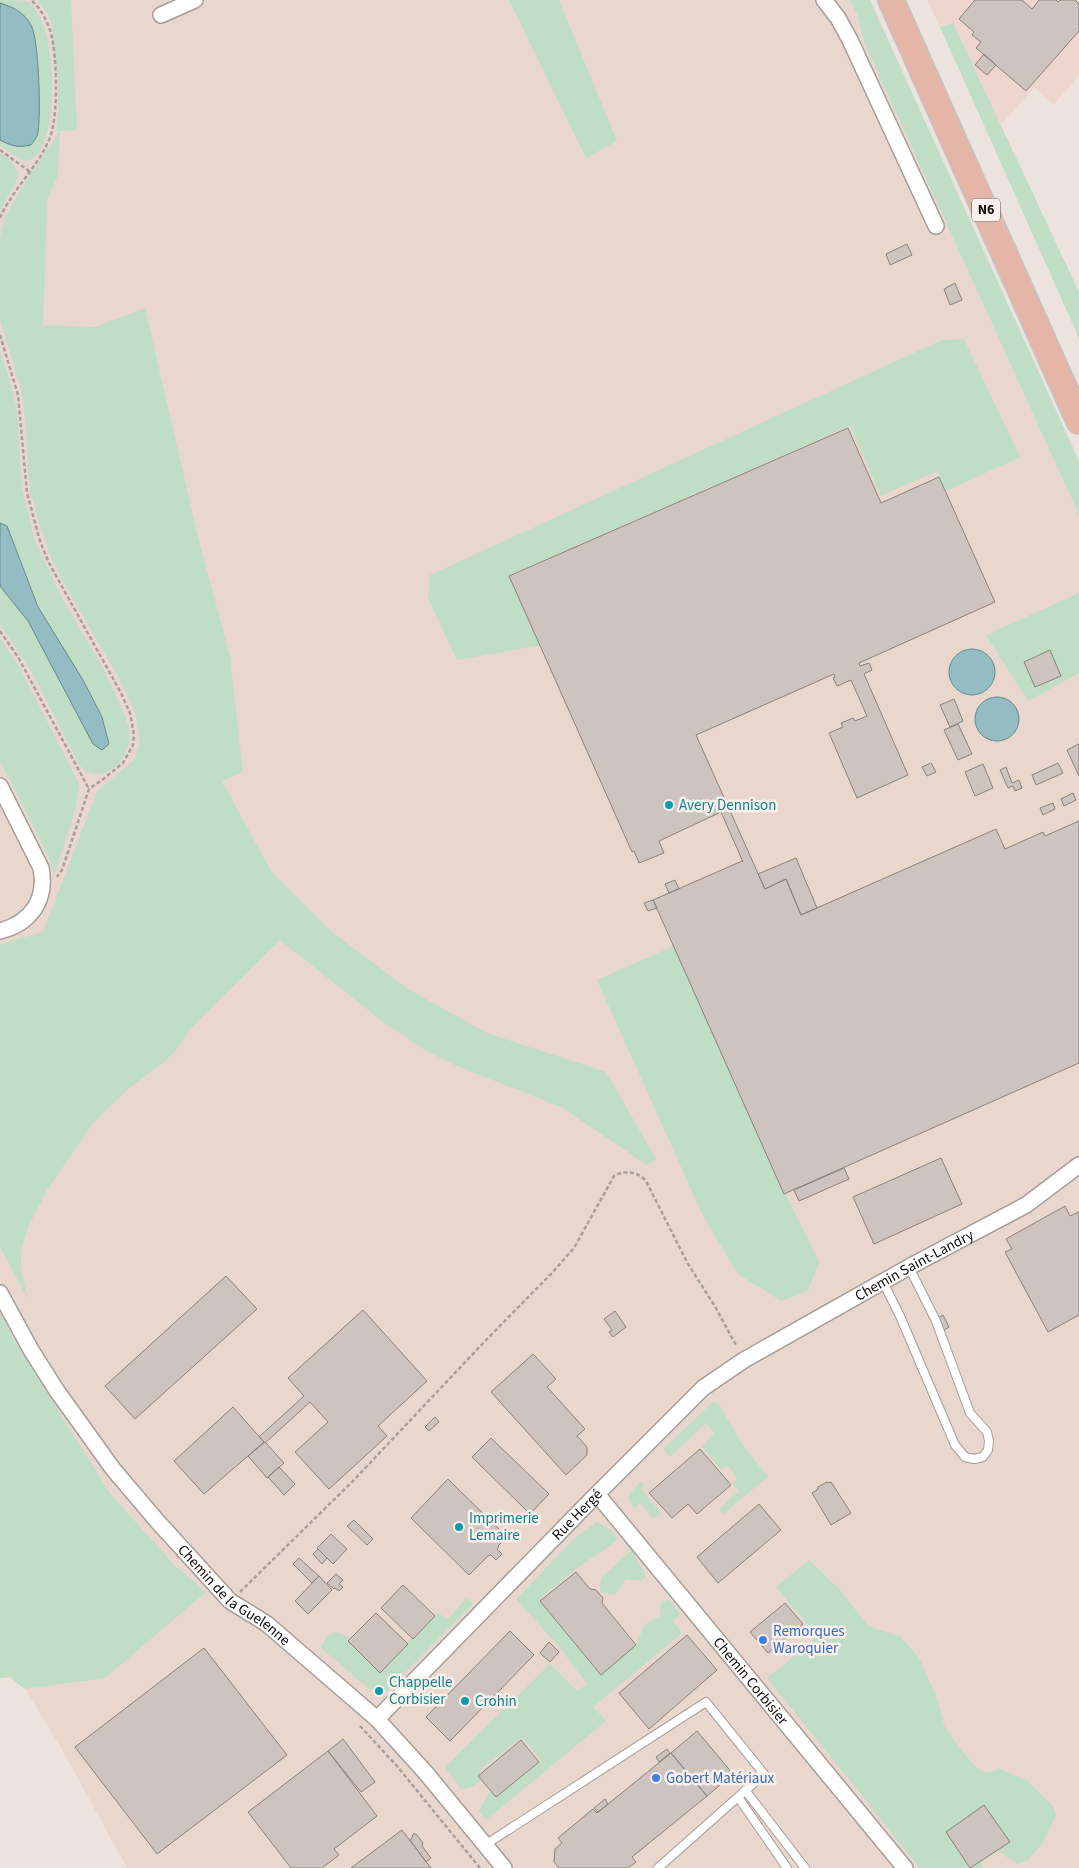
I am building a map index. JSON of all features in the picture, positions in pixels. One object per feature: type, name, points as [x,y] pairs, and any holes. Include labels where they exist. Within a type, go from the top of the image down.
[{"type":"main road","name":"N6","points":[[891,0],[1079,421]]},
{"type":"main road","name":"N6","points":[[910,0],[1079,378]]},
{"type":"street","points":[[161,15],[195,0]]},
{"type":"street","points":[[824,0],[838,18],[850,40],[936,226]]},
{"type":"street","points":[[0,786],[41,868],[43,878],[42,895],[34,910],[27,918],[0,932]]},
{"type":"street","name":"Chemin Saint-Landry","points":[[744,1360],[910,1267],[1026,1205],[1079,1165]]},
{"type":"street","name":"Chemin de la Guelenne","points":[[0,1292],[31,1350],[57,1391],[113,1469],[158,1522],[230,1601],[267,1624],[376,1719],[426,1773],[504,1868]]},
{"type":"street","name":"Rue Hergé","points":[[376,1719],[703,1388],[744,1360]]},
{"type":"street","name":"Chemin Corbisier","points":[[597,1494],[905,1868]]},
{"type":"lane","points":[[883,1282],[900,1316],[955,1446],[965,1457],[974,1459],[983,1457],[988,1450],[990,1441],[987,1432],[970,1413],[936,1321],[910,1267]]},
{"type":"lane","points":[[484,1845],[706,1702],[764,1774],[658,1868]]},
{"type":"lane","points":[[745,1790],[805,1868]]},
{"type":"lane","points":[[738,1797],[787,1868]]},
{"type":"path","points":[[0,218],[8,202],[49,140],[53,127],[55,107],[54,58],[51,34],[40,11],[32,0]]},
{"type":"path","points":[[0,150],[29,171]]},
{"type":"path","points":[[0,335],[18,395],[27,493],[40,541],[49,563],[121,693],[134,726],[133,745],[129,755],[115,770],[89,789],[62,870],[42,895]]},
{"type":"path","points":[[0,631],[18,657],[89,789]]},
{"type":"path","points":[[230,1601],[353,1481],[574,1248],[614,1176],[632,1172],[643,1177],[646,1181],[688,1264],[716,1308],[744,1360]]},
{"type":"path","points":[[360,1726],[397,1766],[480,1868]]},
{"type":"shaded area","points":[[0,0],[850,0],[857,14],[863,40],[1079,515],[1079,1868],[127,1868],[60,1746],[25,1689],[10,1677],[0,1678]]},
{"type":"shaded area","points":[[927,0],[1079,0],[1079,75],[1054,105],[1034,88],[1001,125],[953,23],[940,27]]},
{"type":"green space","points":[[0,0],[26,1],[37,13],[46,33],[51,59],[51,114],[46,138],[37,154],[26,161],[0,146]]},
{"type":"green space","points":[[37,0],[71,0],[77,130],[56,131],[58,80],[52,26],[49,16]]},
{"type":"green space","points":[[509,0],[559,0],[617,141],[586,158]]},
{"type":"green space","points":[[850,0],[870,0],[1079,461],[1079,515],[863,40],[857,14]]},
{"type":"green space","points":[[953,23],[1079,292],[1079,338],[940,27]]},
{"type":"green space","points":[[60,131],[58,175],[47,200],[43,325],[95,327],[145,308],[199,541],[230,656],[243,772],[222,781],[271,871],[333,933],[406,988],[487,1033],[606,1072],[656,1159],[647,1165],[561,1107],[452,1064],[425,1050],[383,1022],[280,940],[190,1029],[178,1048],[164,1062],[130,1087],[93,1123],[47,1190],[29,1225],[21,1249],[21,1271],[28,1299],[0,1247],[0,944],[43,932],[97,791],[134,760],[140,742],[135,712],[120,680],[62,580],[50,555],[39,522],[30,490],[26,423],[20,386],[0,319],[0,238],[5,217],[27,179]]},
{"type":"green space","points":[[0,153],[13,163],[17,170],[18,178],[0,212]]},
{"type":"green space","points":[[964,339],[1020,457],[946,491],[937,471],[881,496],[850,426],[512,574],[543,645],[457,660],[428,598],[430,575],[942,340]]},
{"type":"green space","points":[[0,350],[17,411],[22,489],[35,541],[62,598],[103,668],[125,715],[129,729],[130,740],[125,755],[116,767],[105,773],[95,774],[87,772],[80,766],[34,676],[0,624]]},
{"type":"green space","points":[[1079,593],[1079,673],[1028,701],[986,635]]},
{"type":"green space","points":[[0,638],[20,668],[79,784],[75,811],[54,876],[50,861],[0,761]]},
{"type":"green space","points":[[676,945],[784,1191],[819,1262],[808,1291],[781,1301],[738,1274],[704,1218],[597,980]]},
{"type":"green space","points":[[0,1313],[14,1340],[109,1492],[174,1565],[206,1592],[105,1678],[25,1689],[10,1677],[0,1678]]},
{"type":"green space","points":[[713,1402],[719,1404],[742,1444],[768,1477],[723,1514],[719,1509],[739,1491],[732,1483],[737,1479],[728,1465],[721,1470],[702,1446],[714,1433],[706,1423],[670,1457],[663,1449]]},
{"type":"green space","points":[[641,1481],[644,1485],[641,1488],[661,1513],[653,1519],[640,1503],[634,1508],[630,1501],[629,1494]]},
{"type":"green space","points":[[597,1522],[611,1530],[618,1540],[577,1568],[542,1597],[602,1672],[637,1644],[644,1625],[660,1616],[661,1601],[670,1600],[680,1614],[673,1621],[682,1633],[593,1707],[606,1721],[486,1820],[479,1811],[491,1788],[497,1795],[541,1760],[522,1737],[479,1771],[484,1778],[470,1788],[461,1789],[445,1767],[550,1664],[577,1691],[587,1684],[561,1649],[516,1599],[577,1536]]},
{"type":"green space","points":[[632,1550],[646,1577],[641,1581],[626,1579],[615,1595],[600,1592],[601,1578]]},
{"type":"green space","points":[[809,1560],[841,1591],[868,1626],[901,1637],[920,1659],[938,1701],[944,1725],[960,1749],[978,1769],[986,1773],[1000,1769],[1028,1781],[1053,1806],[1056,1815],[1042,1844],[1028,1860],[1017,1864],[998,1851],[981,1862],[983,1868],[919,1868],[767,1678],[818,1637],[776,1587]]},
{"type":"green space","points":[[466,1598],[473,1604],[387,1691],[369,1689],[321,1648],[326,1637],[336,1632],[349,1637],[382,1670],[413,1636],[438,1613],[448,1619]]},
{"type":"water","points":[[0,3],[22,13],[31,25],[34,33],[39,77],[39,123],[37,137],[31,145],[27,146],[15,146],[0,140]]},
{"type":"water","points":[[0,523],[7,526],[38,607],[83,680],[102,717],[109,744],[102,750],[93,744],[28,621],[0,586]]},
{"type":"water","points":[[972,649],[985,653],[991,659],[995,672],[991,685],[985,691],[972,695],[959,691],[953,685],[949,672],[953,659],[959,653]]},
{"type":"water","points":[[1001,697],[1013,703],[1018,710],[1018,728],[1013,735],[1006,740],[993,741],[985,738],[978,731],[975,715],[978,707],[985,700]]},
{"type":"building","points":[[975,0],[1022,0],[1032,9],[1039,0],[1056,0],[1058,2],[1060,0],[1075,0],[1079,4],[1079,31],[1026,91],[976,48],[981,42],[972,35],[974,32],[959,19]]},
{"type":"building","points":[[984,54],[996,65],[987,75],[975,65]]},
{"type":"building","points":[[907,244],[912,255],[890,265],[886,254]]},
{"type":"building","points":[[955,283],[962,300],[950,305],[944,289]]},
{"type":"building","name":"Avery Dennison","points":[[848,428],[881,503],[939,477],[995,602],[859,663],[860,666],[869,663],[872,670],[864,674],[908,775],[857,798],[829,733],[843,727],[841,723],[853,718],[855,721],[867,716],[851,680],[837,686],[833,678],[835,677],[834,674],[696,735],[765,889],[786,879],[801,915],[996,829],[1005,849],[1043,832],[1045,836],[1079,821],[1079,1063],[784,1194],[653,900],[743,862],[721,812],[659,841],[664,853],[639,863],[634,851],[632,852],[509,576]]},
{"type":"building","points":[[1050,650],[1061,676],[1035,687],[1024,662]]},
{"type":"building","points":[[954,699],[963,721],[950,727],[940,705]]},
{"type":"building","points":[[958,724],[972,754],[958,760],[944,730]]},
{"type":"building","points":[[1079,744],[1079,776],[1067,750]]},
{"type":"building","points":[[931,763],[936,772],[927,776],[922,767]]},
{"type":"building","points":[[1058,763],[1063,773],[1036,785],[1032,775]]},
{"type":"building","points":[[983,764],[993,788],[975,796],[965,772]]},
{"type":"building","points":[[1006,767],[1012,783],[1019,780],[1022,788],[1015,791],[1013,786],[1008,788],[1000,770]]},
{"type":"building","points":[[1073,793],[1076,800],[1064,806],[1061,799]]},
{"type":"building","points":[[1053,803],[1055,809],[1043,815],[1040,808]]},
{"type":"building","points":[[796,858],[817,908],[801,915],[786,879],[765,889],[758,874]]},
{"type":"building","points":[[675,880],[679,889],[669,893],[665,884]]},
{"type":"building","points":[[653,900],[657,908],[648,911],[644,903]]},
{"type":"building","points":[[941,1158],[962,1204],[874,1244],[853,1197]]},
{"type":"building","points":[[844,1168],[849,1179],[799,1201],[794,1190]]},
{"type":"building","points":[[1065,1206],[1070,1216],[1079,1212],[1079,1315],[1048,1332],[1005,1252],[1012,1249],[1006,1239]]},
{"type":"building","points":[[226,1276],[257,1309],[135,1419],[105,1386]]},
{"type":"building","points":[[363,1310],[427,1381],[378,1426],[387,1436],[329,1489],[295,1452],[328,1422],[310,1402],[265,1443],[259,1437],[304,1396],[288,1378]]},
{"type":"building","points":[[615,1311],[626,1327],[613,1337],[609,1332],[612,1330],[604,1319]]},
{"type":"building","points":[[943,1315],[949,1327],[944,1330],[938,1318]]},
{"type":"building","points":[[533,1354],[556,1379],[547,1387],[585,1429],[577,1436],[587,1447],[587,1455],[566,1475],[491,1392]]},
{"type":"building","points":[[233,1407],[264,1442],[204,1494],[174,1461]]},
{"type":"building","points":[[435,1417],[439,1422],[429,1431],[425,1427]]},
{"type":"building","points":[[491,1438],[549,1494],[530,1514],[472,1457]]},
{"type":"building","points":[[265,1442],[284,1463],[267,1478],[248,1456]]},
{"type":"building","points":[[700,1449],[731,1485],[697,1514],[688,1504],[672,1518],[649,1493]]},
{"type":"building","points":[[279,1467],[295,1484],[284,1495],[268,1477]]},
{"type":"building","name":"Imprimerie Lemaire","points":[[448,1479],[507,1537],[498,1546],[497,1549],[502,1554],[496,1560],[491,1555],[488,1556],[469,1575],[411,1518]]},
{"type":"building","points":[[827,1482],[831,1482],[851,1513],[831,1525],[812,1493]]},
{"type":"building","points":[[759,1504],[781,1530],[718,1583],[697,1557]]},
{"type":"building","points":[[354,1520],[373,1539],[367,1545],[347,1526]]},
{"type":"building","points":[[331,1534],[347,1549],[333,1564],[317,1548]]},
{"type":"building","points":[[318,1549],[327,1558],[322,1564],[313,1554]]},
{"type":"building","points":[[299,1558],[319,1576],[312,1583],[293,1564]]},
{"type":"building","points":[[576,1572],[590,1589],[596,1590],[603,1598],[602,1603],[636,1645],[601,1675],[540,1601]]},
{"type":"building","points":[[336,1574],[343,1580],[339,1584],[343,1587],[339,1591],[327,1583]]},
{"type":"building","points":[[319,1576],[332,1590],[308,1614],[295,1601]]},
{"type":"building","points":[[403,1585],[435,1616],[413,1639],[381,1608]]},
{"type":"building","points":[[785,1603],[803,1624],[768,1653],[750,1632]]},
{"type":"building","points":[[376,1613],[408,1644],[380,1673],[348,1641]]},
{"type":"building","name":"Crohin","points":[[510,1631],[534,1655],[450,1741],[426,1717]]},
{"type":"building","points":[[687,1635],[717,1670],[649,1729],[619,1693]]},
{"type":"building","points":[[549,1642],[559,1652],[550,1662],[540,1653]]},
{"type":"building","points":[[204,1648],[287,1755],[157,1854],[75,1747]]},
{"type":"building","points":[[697,1731],[733,1774],[707,1796],[671,1753]]},
{"type":"building","points":[[343,1739],[375,1782],[361,1792],[328,1751]]},
{"type":"building","points":[[521,1740],[539,1762],[496,1797],[478,1776]]},
{"type":"building","points":[[667,1749],[670,1753],[659,1762],[656,1757]]},
{"type":"building","points":[[328,1751],[377,1816],[334,1849],[339,1855],[322,1868],[291,1868],[248,1812]]},
{"type":"building","points":[[671,1753],[707,1796],[632,1857],[636,1862],[628,1868],[559,1868],[554,1862],[555,1849],[562,1843],[558,1838],[593,1809],[597,1813]]},
{"type":"building","points":[[605,1799],[608,1804],[598,1812],[594,1808]]},
{"type":"building","points":[[984,1805],[1010,1842],[970,1868],[946,1832]]},
{"type":"building","points":[[402,1830],[431,1868],[351,1868]]},
{"type":"building","points":[[413,1834],[416,1834],[423,1843],[422,1846],[431,1858],[426,1862],[410,1840]]},
{"type":"place","name":"Avery Dennison","points":[[669,805]]},
{"type":"place","name":"Imprimerie Lemaire","points":[[459,1527]]},
{"type":"place","name":"Remorques Waroquier","points":[[763,1640]]},
{"type":"place","name":"Chappelle Corbisier","points":[[379,1691]]},
{"type":"place","name":"Crohin","points":[[465,1701]]},
{"type":"place","name":"Gobert Matériaux","points":[[656,1778]]}]
